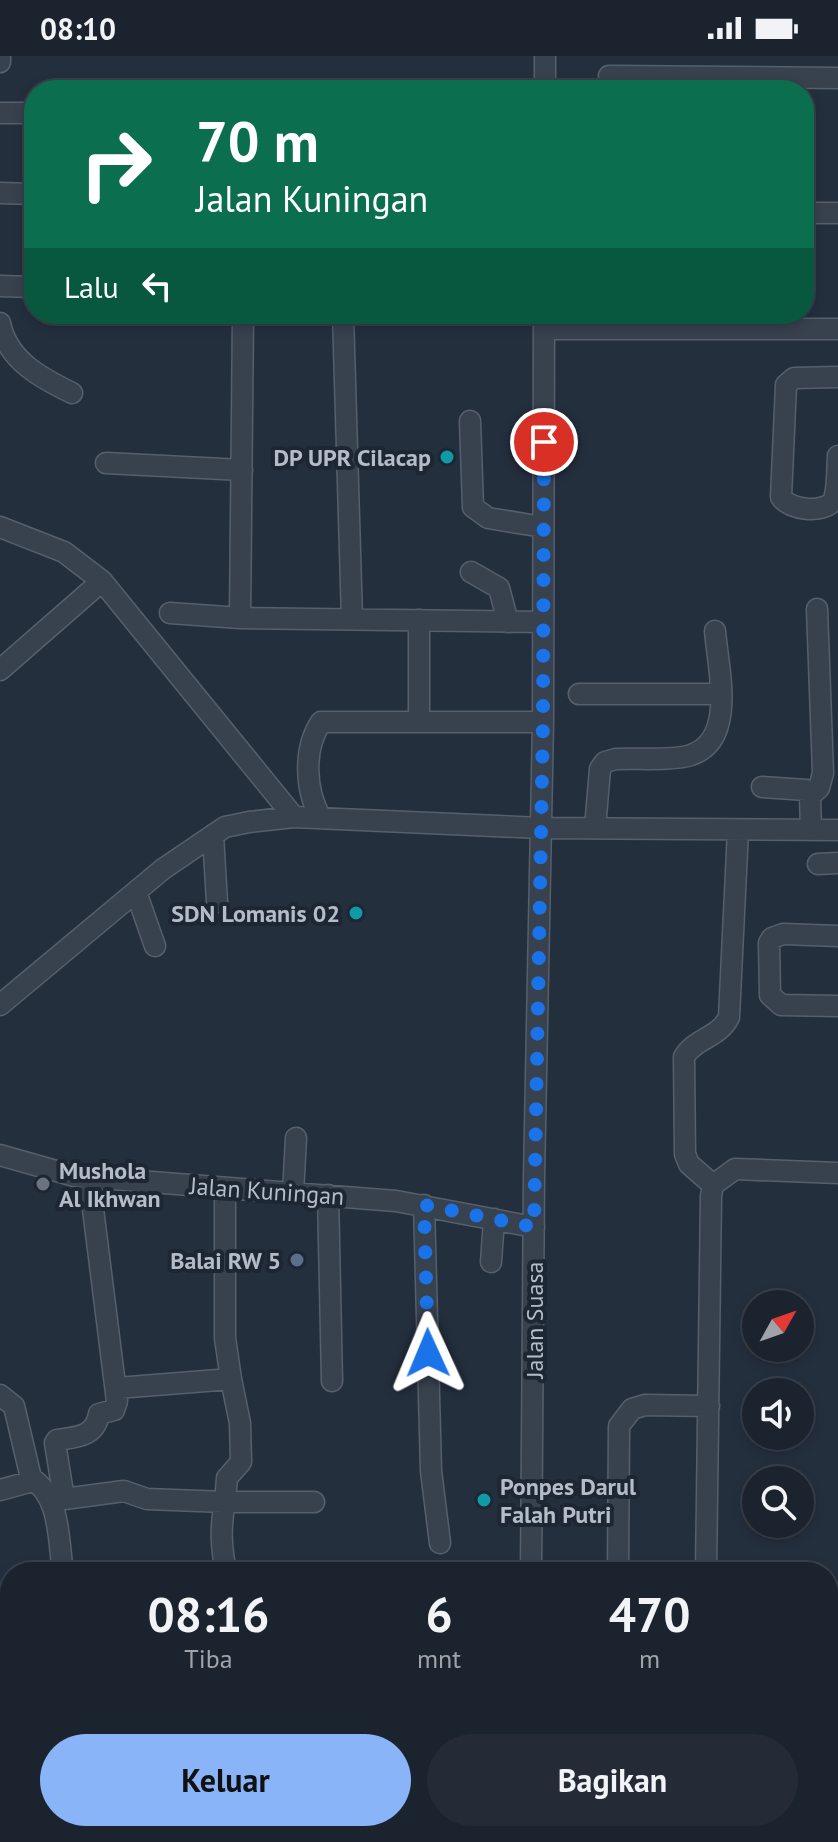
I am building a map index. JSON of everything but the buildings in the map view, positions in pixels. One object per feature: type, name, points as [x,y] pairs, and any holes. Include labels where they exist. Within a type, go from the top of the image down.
[{"type":"street","points":[[0,56],[0,62]]},
{"type":"street","points":[[545,56],[545,80]]},
{"type":"street","points":[[609,74],[838,78]]},
{"type":"street","points":[[0,113],[24,113]]},
{"type":"street","points":[[0,193],[24,194]]},
{"type":"street","points":[[814,213],[838,213]]},
{"type":"street","points":[[0,286],[24,287]]},
{"type":"street","points":[[0,323],[3,339],[18,358],[43,379],[72,393]]},
{"type":"street","points":[[240,618],[243,324]]},
{"type":"street","points":[[343,324],[352,619]]},
{"type":"street","name":"Jalan Suasa","points":[[531,1562],[543,722],[544,324]]},
{"type":"street","points":[[803,324],[838,329]]},
{"type":"street","points":[[838,377],[794,378],[786,385],[781,497],[786,505],[809,508],[831,504],[836,496],[838,456]]},
{"type":"street","points":[[470,421],[473,507],[488,518],[543,527]]},
{"type":"street","points":[[106,463],[242,470]]},
{"type":"street","points":[[0,527],[64,552],[102,581],[294,817]]},
{"type":"street","points":[[471,572],[499,588],[508,622]]},
{"type":"street","points":[[0,670],[102,581]]},
{"type":"street","points":[[810,796],[819,788],[823,773],[817,609]]},
{"type":"street","points":[[170,613],[240,618],[543,622]]},
{"type":"street","points":[[419,620],[419,722]]},
{"type":"street","points":[[595,828],[600,769],[605,762],[690,756],[714,740],[721,721],[715,631]]},
{"type":"street","points":[[579,694],[720,694]]},
{"type":"street","points":[[321,818],[312,803],[309,784],[310,754],[315,731],[321,722],[543,722]]},
{"type":"street","points":[[762,787],[800,788],[810,796],[811,830]]},
{"type":"street","points":[[0,1005],[163,869],[225,827],[294,817],[541,828],[838,830]]},
{"type":"street","points":[[713,1185],[689,1164],[685,1154],[684,1057],[693,1046],[718,1033],[729,1017],[738,830]]},
{"type":"street","points":[[213,835],[217,902]]},
{"type":"street","points":[[136,892],[155,946]]},
{"type":"street","points":[[838,936],[783,934],[772,938],[769,943],[770,995],[774,1001],[781,1005],[838,1006]]},
{"type":"street","points":[[293,1193],[296,1138]]},
{"type":"street","name":"Jalan Kuningan","points":[[0,1155],[74,1176],[424,1205],[534,1227]]},
{"type":"street","points":[[706,1562],[713,1185],[735,1169],[838,1173]]},
{"type":"street","points":[[62,1562],[55,1443],[88,1433],[95,1428],[101,1412],[116,1407],[117,1388],[89,1177]]},
{"type":"street","points":[[224,1562],[221,1523],[227,1478],[241,1462],[240,1423],[225,1338],[225,1188]]},
{"type":"street","points":[[328,1195],[332,1381]]},
{"type":"street","points":[[424,1205],[431,1471],[440,1543]]},
{"type":"street","points":[[491,1262],[494,1219]]},
{"type":"street","points":[[117,1388],[231,1379]]},
{"type":"street","points":[[0,1395],[14,1406],[33,1481]]},
{"type":"street","points":[[618,1562],[619,1426],[632,1409],[645,1405],[709,1406]]},
{"type":"street","points":[[0,1490],[33,1481],[58,1500],[124,1491],[147,1499],[314,1502]]},
{"type":"place","name":"DP UPR Cilacap","points":[[447,457]]},
{"type":"place","name":"SDN Lomanis 02","points":[[356,913]]},
{"type":"place","name":"Mushola Al Ikhwan","points":[[43,1184]]},
{"type":"place","name":"Balai RW 5","points":[[297,1260]]},
{"type":"place","name":"Ponpes Darul Falah Putri","points":[[484,1500]]},
{"type":"route","points":[[428,1353],[424,1205],[534,1227],[543,722],[544,442]]}]
